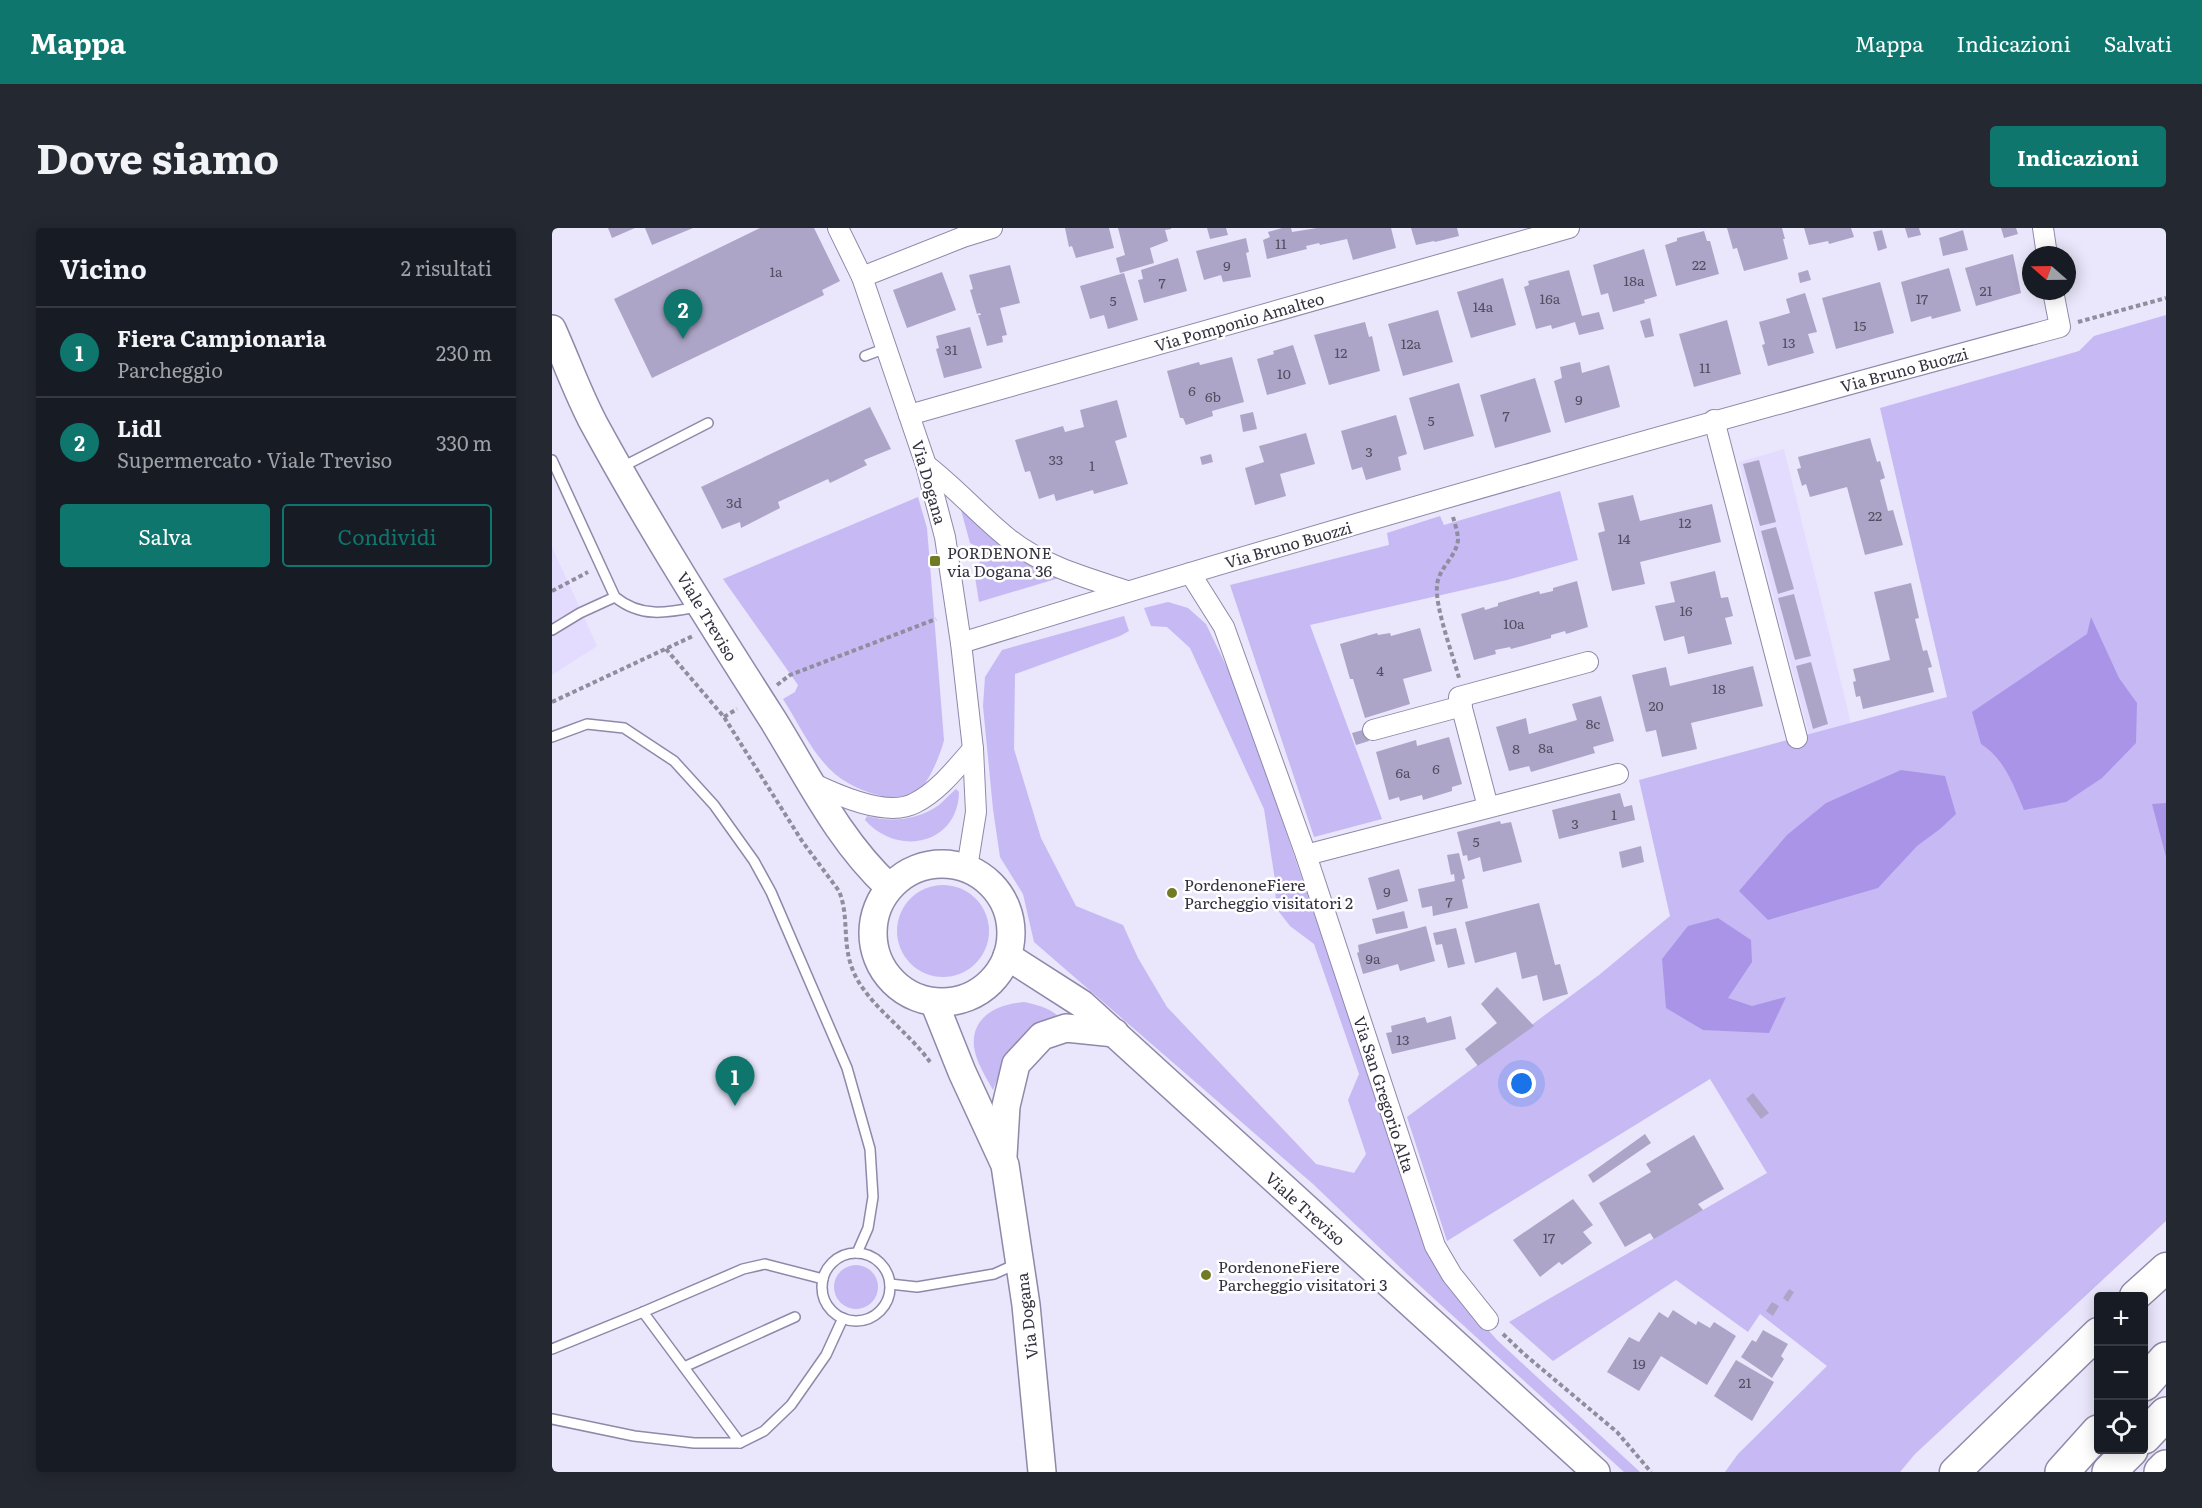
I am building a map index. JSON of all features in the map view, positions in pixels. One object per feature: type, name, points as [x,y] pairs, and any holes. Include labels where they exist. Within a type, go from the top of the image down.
[{"type":"highway","points":[[2148,1379],[2166,1359]]},
{"type":"highway","points":[[2148,1433],[2166,1414]]},
{"type":"highway","points":[[2062,1472],[2094,1436]]},
{"type":"highway","points":[[2109,1472],[2126,1454]]},
{"type":"highway","points":[[2161,1472],[2166,1467]]},
{"type":"main road","name":"Viale Treviso","points":[[552,328],[593,422],[707,617],[844,838],[870,870],[889,887]]},
{"type":"main road","points":[[946,863],[967,868],[986,879],[1000,895],[1009,914],[1011,935],[1007,956],[996,976],[979,992],[957,1001],[934,1002],[914,996],[896,985],[882,968],[874,948],[873,926],[878,906],[889,887],[906,873],[925,865],[946,863]]},
{"type":"main road","name":"Viale Treviso","points":[[1007,956],[1082,1004],[1596,1472]]},
{"type":"main road","name":"Via Dogana","points":[[934,1002],[958,1062],[1003,1160]]},
{"type":"main road","name":"Via Dogana","points":[[1042,1472],[1019,1262],[1003,1160],[1006,1106],[1016,1064],[1042,1036],[1066,1028],[1114,1033]]},
{"type":"main road","points":[[2139,1292],[2166,1268]]},
{"type":"main road","points":[[1955,1472],[2094,1337]]},
{"type":"street","name":"Via Dogana","points":[[838,228],[862,277],[926,465],[945,537],[961,643],[973,749],[976,812],[967,868]]},
{"type":"street","points":[[862,277],[963,237],[992,228]]},
{"type":"street","name":"Via Pomponio Amalteo","points":[[909,415],[1569,228]]},
{"type":"street","points":[[2043,228],[2046,246]]},
{"type":"street","points":[[2056,300],[2060,327]]},
{"type":"street","name":"Via Bruno Buozzi","points":[[961,643],[1127,591],[1713,420],[2060,327]]},
{"type":"street","points":[[1713,420],[1797,738]]},
{"type":"street","points":[[926,465],[948,482],[1010,540],[1055,567],[1127,591]]},
{"type":"street","name":"Via San Gregorio Alta","points":[[1190,573],[1224,627],[1306,855],[1435,1246],[1452,1275],[1488,1320]]},
{"type":"street","points":[[1372,730],[1588,662]]},
{"type":"street","points":[[1463,701],[1488,807]]},
{"type":"street","points":[[812,783],[845,799],[871,805],[894,807],[914,804],[945,781],[973,749]]},
{"type":"street","points":[[1306,855],[1618,774]]},
{"type":"lane","points":[[865,356],[886,348]]},
{"type":"lane","points":[[620,468],[708,423]]},
{"type":"lane","points":[[552,460],[615,597],[628,607],[661,613],[707,617]]},
{"type":"lane","points":[[552,630],[580,613],[615,597]]},
{"type":"lane","points":[[552,737],[587,724],[624,728],[674,761],[714,805],[753,861],[771,892],[847,1068],[870,1149],[873,1197],[868,1228],[857,1253]]},
{"type":"lane","points":[[857,1253],[876,1260],[887,1275],[890,1284],[885,1304],[871,1317],[852,1321],[833,1312],[822,1291],[827,1269],[835,1260],[845,1254],[857,1253]]},
{"type":"lane","points":[[890,1284],[917,1287],[994,1274],[1019,1262]]},
{"type":"lane","points":[[552,1349],[743,1269],[765,1264],[823,1280]]},
{"type":"lane","points":[[643,1312],[740,1443]]},
{"type":"lane","points":[[684,1367],[795,1317]]},
{"type":"lane","points":[[552,1419],[634,1436],[694,1443],[740,1443],[764,1431],[791,1405],[826,1355],[843,1318]]},
{"type":"path","points":[[2060,327],[2166,298]]},
{"type":"path","points":[[1448,497],[1458,541],[1454,553],[1439,574],[1438,600],[1463,701]]},
{"type":"path","points":[[552,591],[599,566]]},
{"type":"path","points":[[724,717],[790,675],[956,612]]},
{"type":"path","points":[[552,702],[666,649],[707,617]]},
{"type":"path","points":[[666,649],[724,717],[802,841],[839,891],[845,916],[845,944],[854,974],[873,1000],[913,1040],[933,1067]]},
{"type":"path","points":[[1488,1320],[1524,1354],[1617,1432],[1651,1472]]},
{"type":"shaded area","points":[[2166,315],[2166,1221],[1915,1454],[1900,1472],[1725,1472],[1738,1454],[1827,1366],[1760,1314],[1748,1332],[1676,1280],[1553,1361],[1509,1322],[1767,1173],[1710,1079],[1447,1241],[1407,1117],[1599,975],[1670,916],[1639,780],[1947,697],[1880,408],[2079,351],[2094,336]]},
{"type":"shaded area","points":[[1784,449],[1851,723],[1809,735],[1739,462]]},
{"type":"shaded area","points":[[1560,491],[1578,560],[1507,580],[1310,625],[1382,819],[1314,837],[1230,585],[1389,545],[1387,533],[1440,516],[1444,525]]},
{"type":"shaded area","points":[[918,497],[927,528],[944,740],[935,766],[920,789],[900,797],[888,797],[853,786],[835,774],[819,757],[783,699],[795,692],[798,685],[723,579]]},
{"type":"shaded area","points":[[961,510],[991,538],[1024,562],[1059,578],[979,602],[975,577],[980,570],[979,548],[970,543]]},
{"type":"shaded area","points":[[552,547],[597,646],[552,675]]},
{"type":"shaded area","points":[[1168,602],[1188,608],[1206,624],[1237,688],[1389,1134],[1452,1289],[1497,1340],[1640,1472],[1624,1472],[1407,1274],[1313,1184],[1034,942],[1023,894],[1000,857],[983,706],[985,677],[1002,650],[1124,616],[1129,631],[1120,636],[1015,674],[1014,749],[1041,838],[1076,906],[1123,925],[1138,958],[1167,1007],[1316,1164],[1354,1173],[1366,1154],[1348,1100],[1359,1074],[1314,944],[1290,926],[1276,908],[1275,880],[1264,809],[1190,648],[1167,627],[1151,626],[1144,608]]},
{"type":"shaded area","points":[[2091,617],[2119,678],[2137,703],[2136,743],[2102,778],[2066,802],[2024,810],[2002,765],[1981,744],[1972,712],[2087,634]]},
{"type":"shaded area","points":[[1901,770],[1945,776],[1956,814],[1917,846],[1878,888],[1768,920],[1739,891],[1787,835],[1826,803]]},
{"type":"shaded area","points":[[956,789],[959,792],[956,810],[948,824],[937,834],[924,840],[893,839],[878,832],[865,820],[867,816],[895,820],[922,814],[939,805]]},
{"type":"shaded area","points":[[2166,803],[2166,857],[2152,804]]},
{"type":"shaded area","points":[[934,885],[952,885],[969,892],[982,905],[989,922],[989,940],[982,957],[969,970],[952,977],[934,977],[917,970],[904,957],[897,940],[897,922],[904,905],[917,892]]},
{"type":"shaded area","points":[[1718,918],[1751,940],[1752,962],[1728,998],[1752,1006],[1786,997],[1769,1033],[1703,1030],[1666,1008],[1662,959],[1688,926]]},
{"type":"shaded area","points":[[1024,1002],[1046,1008],[1058,1016],[1028,1033],[1015,1044],[1005,1058],[993,1090],[975,1053],[974,1036],[977,1027],[988,1014],[996,1009]]},
{"type":"shaded area","points":[[856,1265],[864,1266],[872,1271],[877,1279],[877,1295],[872,1303],[864,1308],[856,1309],[848,1308],[840,1303],[835,1295],[834,1287],[835,1279],[840,1271],[848,1266]]},
{"type":"building","points":[[608,228],[635,228],[612,238]]},
{"type":"building","points":[[645,228],[693,228],[652,245]]},
{"type":"building","points":[[760,228],[814,228],[840,281],[822,290],[824,295],[652,378],[614,299]]},
{"type":"building","points":[[1065,228],[1109,228],[1114,248],[1076,258],[1072,246],[1069,247]]},
{"type":"building","points":[[1118,228],[1171,229],[1165,230],[1168,241],[1150,248],[1154,263],[1120,273],[1116,258],[1125,255]]},
{"type":"building","points":[[1207,228],[1226,228],[1228,235],[1210,239]]},
{"type":"building","points":[[1291,228],[1292,232],[1317,228],[1391,228],[1396,248],[1353,260],[1347,239],[1306,246],[1307,249],[1267,259],[1263,240],[1270,237],[1268,232]]},
{"type":"building","points":[[1411,228],[1457,228],[1459,236],[1416,245]]},
{"type":"building","points":[[1727,228],[1782,228],[1788,259],[1744,271],[1737,248],[1733,249]]},
{"type":"building","points":[[1804,228],[1851,228],[1854,237],[1829,244],[1828,241],[1809,245]]},
{"type":"building","points":[[1905,228],[1919,228],[1921,235],[1908,238]]},
{"type":"building","points":[[2001,228],[2016,228],[2018,234],[2004,238]]},
{"type":"building","points":[[1882,230],[1887,248],[1878,251],[1873,232]]},
{"type":"building","points":[[1963,230],[1968,250],[1943,256],[1939,238]]},
{"type":"building","points":[[1704,231],[1707,241],[1710,241],[1719,274],[1676,286],[1665,245],[1677,241],[1677,238]]},
{"type":"building","points":[[1246,238],[1249,252],[1246,253],[1251,277],[1223,282],[1221,275],[1204,280],[1196,251]]},
{"type":"building","points":[[1644,249],[1657,296],[1644,300],[1645,303],[1613,312],[1608,293],[1601,295],[1593,265]]},
{"type":"building","points":[[2013,254],[2021,293],[1976,306],[1965,268]]},
{"type":"building","points":[[1178,258],[1187,291],[1144,303],[1138,280],[1143,279],[1141,270]]},
{"type":"building","points":[[1010,265],[1020,303],[1000,308],[1007,335],[1002,336],[1003,342],[987,346],[978,315],[981,315],[977,314],[970,290],[973,289],[969,275]]},
{"type":"building","points":[[1949,268],[1961,311],[1911,322],[1901,282]]},
{"type":"building","points":[[1569,270],[1582,316],[1599,312],[1604,329],[1579,335],[1575,322],[1552,329],[1551,325],[1536,329],[1524,287],[1529,285],[1528,281]]},
{"type":"building","points":[[1808,270],[1811,280],[1800,283],[1798,273]]},
{"type":"building","points":[[942,272],[956,310],[907,328],[893,290]]},
{"type":"building","points":[[1124,273],[1138,320],[1108,329],[1104,315],[1090,319],[1080,286]]},
{"type":"building","points":[[1503,278],[1516,325],[1471,338],[1457,292]]},
{"type":"building","points":[[1880,282],[1894,333],[1836,349],[1822,298]]},
{"type":"building","points":[[1805,293],[1817,332],[1808,334],[1814,353],[1768,366],[1759,322],[1790,313],[1786,299]]},
{"type":"building","points":[[1438,310],[1453,362],[1403,376],[1388,324]]},
{"type":"building","points":[[1650,318],[1654,336],[1645,338],[1640,321]]},
{"type":"building","points":[[1727,320],[1741,374],[1694,387],[1679,334]]},
{"type":"building","points":[[1365,322],[1369,337],[1372,336],[1380,371],[1329,385],[1314,335]]},
{"type":"building","points":[[970,327],[982,368],[944,378],[936,349],[939,348],[936,336]]},
{"type":"building","points":[[1293,345],[1306,384],[1267,395],[1257,359]]},
{"type":"building","points":[[1232,357],[1244,402],[1212,411],[1213,416],[1186,425],[1183,418],[1180,418],[1167,371],[1199,362],[1200,365]]},
{"type":"building","points":[[1580,362],[1582,373],[1609,365],[1620,407],[1565,423],[1554,381],[1562,378],[1560,367]]},
{"type":"building","points":[[1535,378],[1551,432],[1495,448],[1480,395]]},
{"type":"building","points":[[1459,383],[1474,436],[1424,450],[1409,398]]},
{"type":"building","points":[[1117,400],[1127,437],[1115,441],[1128,484],[1094,494],[1093,490],[1056,501],[1054,494],[1039,499],[1030,471],[1025,472],[1015,440],[1063,426],[1065,432],[1084,427],[1080,410]]},
{"type":"building","points":[[870,407],[891,449],[864,460],[867,465],[830,483],[828,479],[778,502],[780,508],[741,528],[740,522],[722,529],[701,487]]},
{"type":"building","points":[[1253,412],[1257,429],[1243,432],[1240,415]]},
{"type":"building","points":[[1396,415],[1407,454],[1398,457],[1401,470],[1366,480],[1362,467],[1352,470],[1341,431]]},
{"type":"building","points":[[1306,433],[1315,464],[1280,474],[1286,496],[1255,505],[1245,468],[1264,462],[1259,446]]},
{"type":"building","points":[[1870,438],[1877,462],[1880,461],[1885,478],[1880,480],[1888,511],[1893,510],[1903,545],[1865,555],[1847,487],[1810,497],[1806,484],[1802,486],[1797,469],[1801,468],[1798,457]]},
{"type":"building","points":[[1211,454],[1213,462],[1202,465],[1200,457]]},
{"type":"building","points":[[1759,460],[1776,522],[1760,526],[1743,464]]},
{"type":"building","points":[[1633,495],[1640,521],[1712,504],[1721,542],[1640,562],[1645,584],[1612,591],[1598,533],[1605,531],[1598,503]]},
{"type":"building","points":[[1776,527],[1794,589],[1778,594],[1761,531]]},
{"type":"building","points":[[1715,571],[1721,598],[1728,597],[1733,616],[1725,618],[1732,644],[1688,654],[1684,636],[1664,641],[1655,606],[1675,602],[1670,582]]},
{"type":"building","points":[[1577,581],[1588,627],[1566,634],[1565,631],[1551,635],[1551,638],[1511,649],[1510,647],[1495,650],[1496,654],[1474,660],[1461,614],[1484,607],[1485,610],[1498,606],[1498,603],[1539,591],[1540,594],[1553,591],[1553,588]]},
{"type":"building","points":[[1911,583],[1919,618],[1915,619],[1923,651],[1927,650],[1932,667],[1928,668],[1934,692],[1863,709],[1860,696],[1856,697],[1853,669],[1890,660],[1874,592]]},
{"type":"building","points":[[1794,594],[1811,656],[1795,660],[1778,598]]},
{"type":"building","points":[[1420,628],[1432,671],[1403,679],[1410,704],[1365,718],[1340,644],[1377,633],[1378,635],[1390,633],[1391,636]]},
{"type":"building","points":[[1811,662],[1828,724],[1813,729],[1796,666]]},
{"type":"building","points":[[1753,666],[1763,706],[1691,723],[1697,749],[1662,757],[1656,730],[1646,732],[1632,675],[1666,667],[1670,686]]},
{"type":"building","points":[[1601,696],[1614,741],[1593,747],[1595,753],[1531,772],[1529,766],[1509,771],[1496,727],[1526,718],[1529,734],[1577,720],[1572,704]]},
{"type":"building","points":[[1366,729],[1369,741],[1356,745],[1352,733]]},
{"type":"building","points":[[1449,737],[1462,784],[1452,787],[1452,791],[1423,800],[1422,795],[1400,801],[1399,797],[1389,800],[1376,752],[1416,740],[1417,746]]},
{"type":"building","points":[[1620,793],[1624,807],[1632,805],[1635,820],[1559,839],[1552,810]]},
{"type":"building","points":[[1500,821],[1501,824],[1511,822],[1522,862],[1483,872],[1480,857],[1468,861],[1467,855],[1463,856],[1457,832]]},
{"type":"building","points":[[1641,846],[1644,862],[1622,868],[1619,852]]},
{"type":"building","points":[[1459,853],[1465,878],[1462,880],[1468,908],[1433,916],[1432,906],[1422,908],[1418,889],[1455,881],[1454,874],[1451,875],[1447,855]]},
{"type":"building","points":[[1399,869],[1408,901],[1377,910],[1368,878]]},
{"type":"building","points":[[1539,903],[1555,965],[1560,964],[1568,994],[1543,1001],[1537,975],[1522,979],[1516,952],[1475,963],[1465,922]]},
{"type":"building","points":[[1404,911],[1408,928],[1376,934],[1372,919]]},
{"type":"building","points":[[1426,926],[1435,961],[1400,971],[1398,964],[1363,974],[1357,953],[1359,952],[1358,945]]},
{"type":"building","points":[[1456,928],[1465,964],[1448,968],[1442,944],[1436,945],[1433,933]]},
{"type":"building","points":[[1497,987],[1534,1026],[1478,1066],[1465,1049],[1497,1023],[1481,1004]]},
{"type":"building","points":[[1451,1016],[1456,1039],[1392,1054],[1386,1033],[1392,1032],[1391,1026],[1425,1017],[1427,1023]]},
{"type":"building","points":[[1753,1093],[1769,1113],[1761,1119],[1746,1099]]},
{"type":"building","points":[[1645,1134],[1651,1143],[1593,1183],[1588,1175]]},
{"type":"building","points":[[1694,1135],[1724,1189],[1698,1204],[1703,1210],[1654,1239],[1650,1233],[1625,1247],[1599,1203],[1651,1172],[1646,1164]]},
{"type":"building","points":[[1573,1199],[1593,1225],[1583,1232],[1592,1243],[1562,1265],[1559,1262],[1540,1277],[1513,1240]]},
{"type":"building","points":[[1789,1289],[1794,1292],[1788,1302],[1783,1298]]},
{"type":"building","points":[[1772,1302],[1779,1306],[1773,1316],[1766,1311]]},
{"type":"building","points":[[1673,1310],[1696,1325],[1698,1321],[1710,1328],[1714,1322],[1736,1336],[1707,1385],[1661,1356],[1639,1391],[1607,1372],[1629,1337],[1639,1342],[1659,1312],[1668,1318]]},
{"type":"building","points":[[1763,1330],[1788,1344],[1781,1356],[1784,1359],[1772,1378],[1741,1357],[1752,1340],[1756,1342]]},
{"type":"building","points":[[1736,1360],[1774,1382],[1752,1421],[1714,1396]]},
{"type":"place","name":"Lidl","points":[[683,339]]},
{"type":"place","name":"PORDENONE via Dogana 36","points":[[935,561]]},
{"type":"place","name":"PordenoneFiere Parcheggio visitatori 2","points":[[1172,893]]},
{"type":"place","name":"Fiera Campionaria","points":[[735,1106]]},
{"type":"place","name":"PordenoneFiere Parcheggio visitatori 3","points":[[1206,1275]]}]
